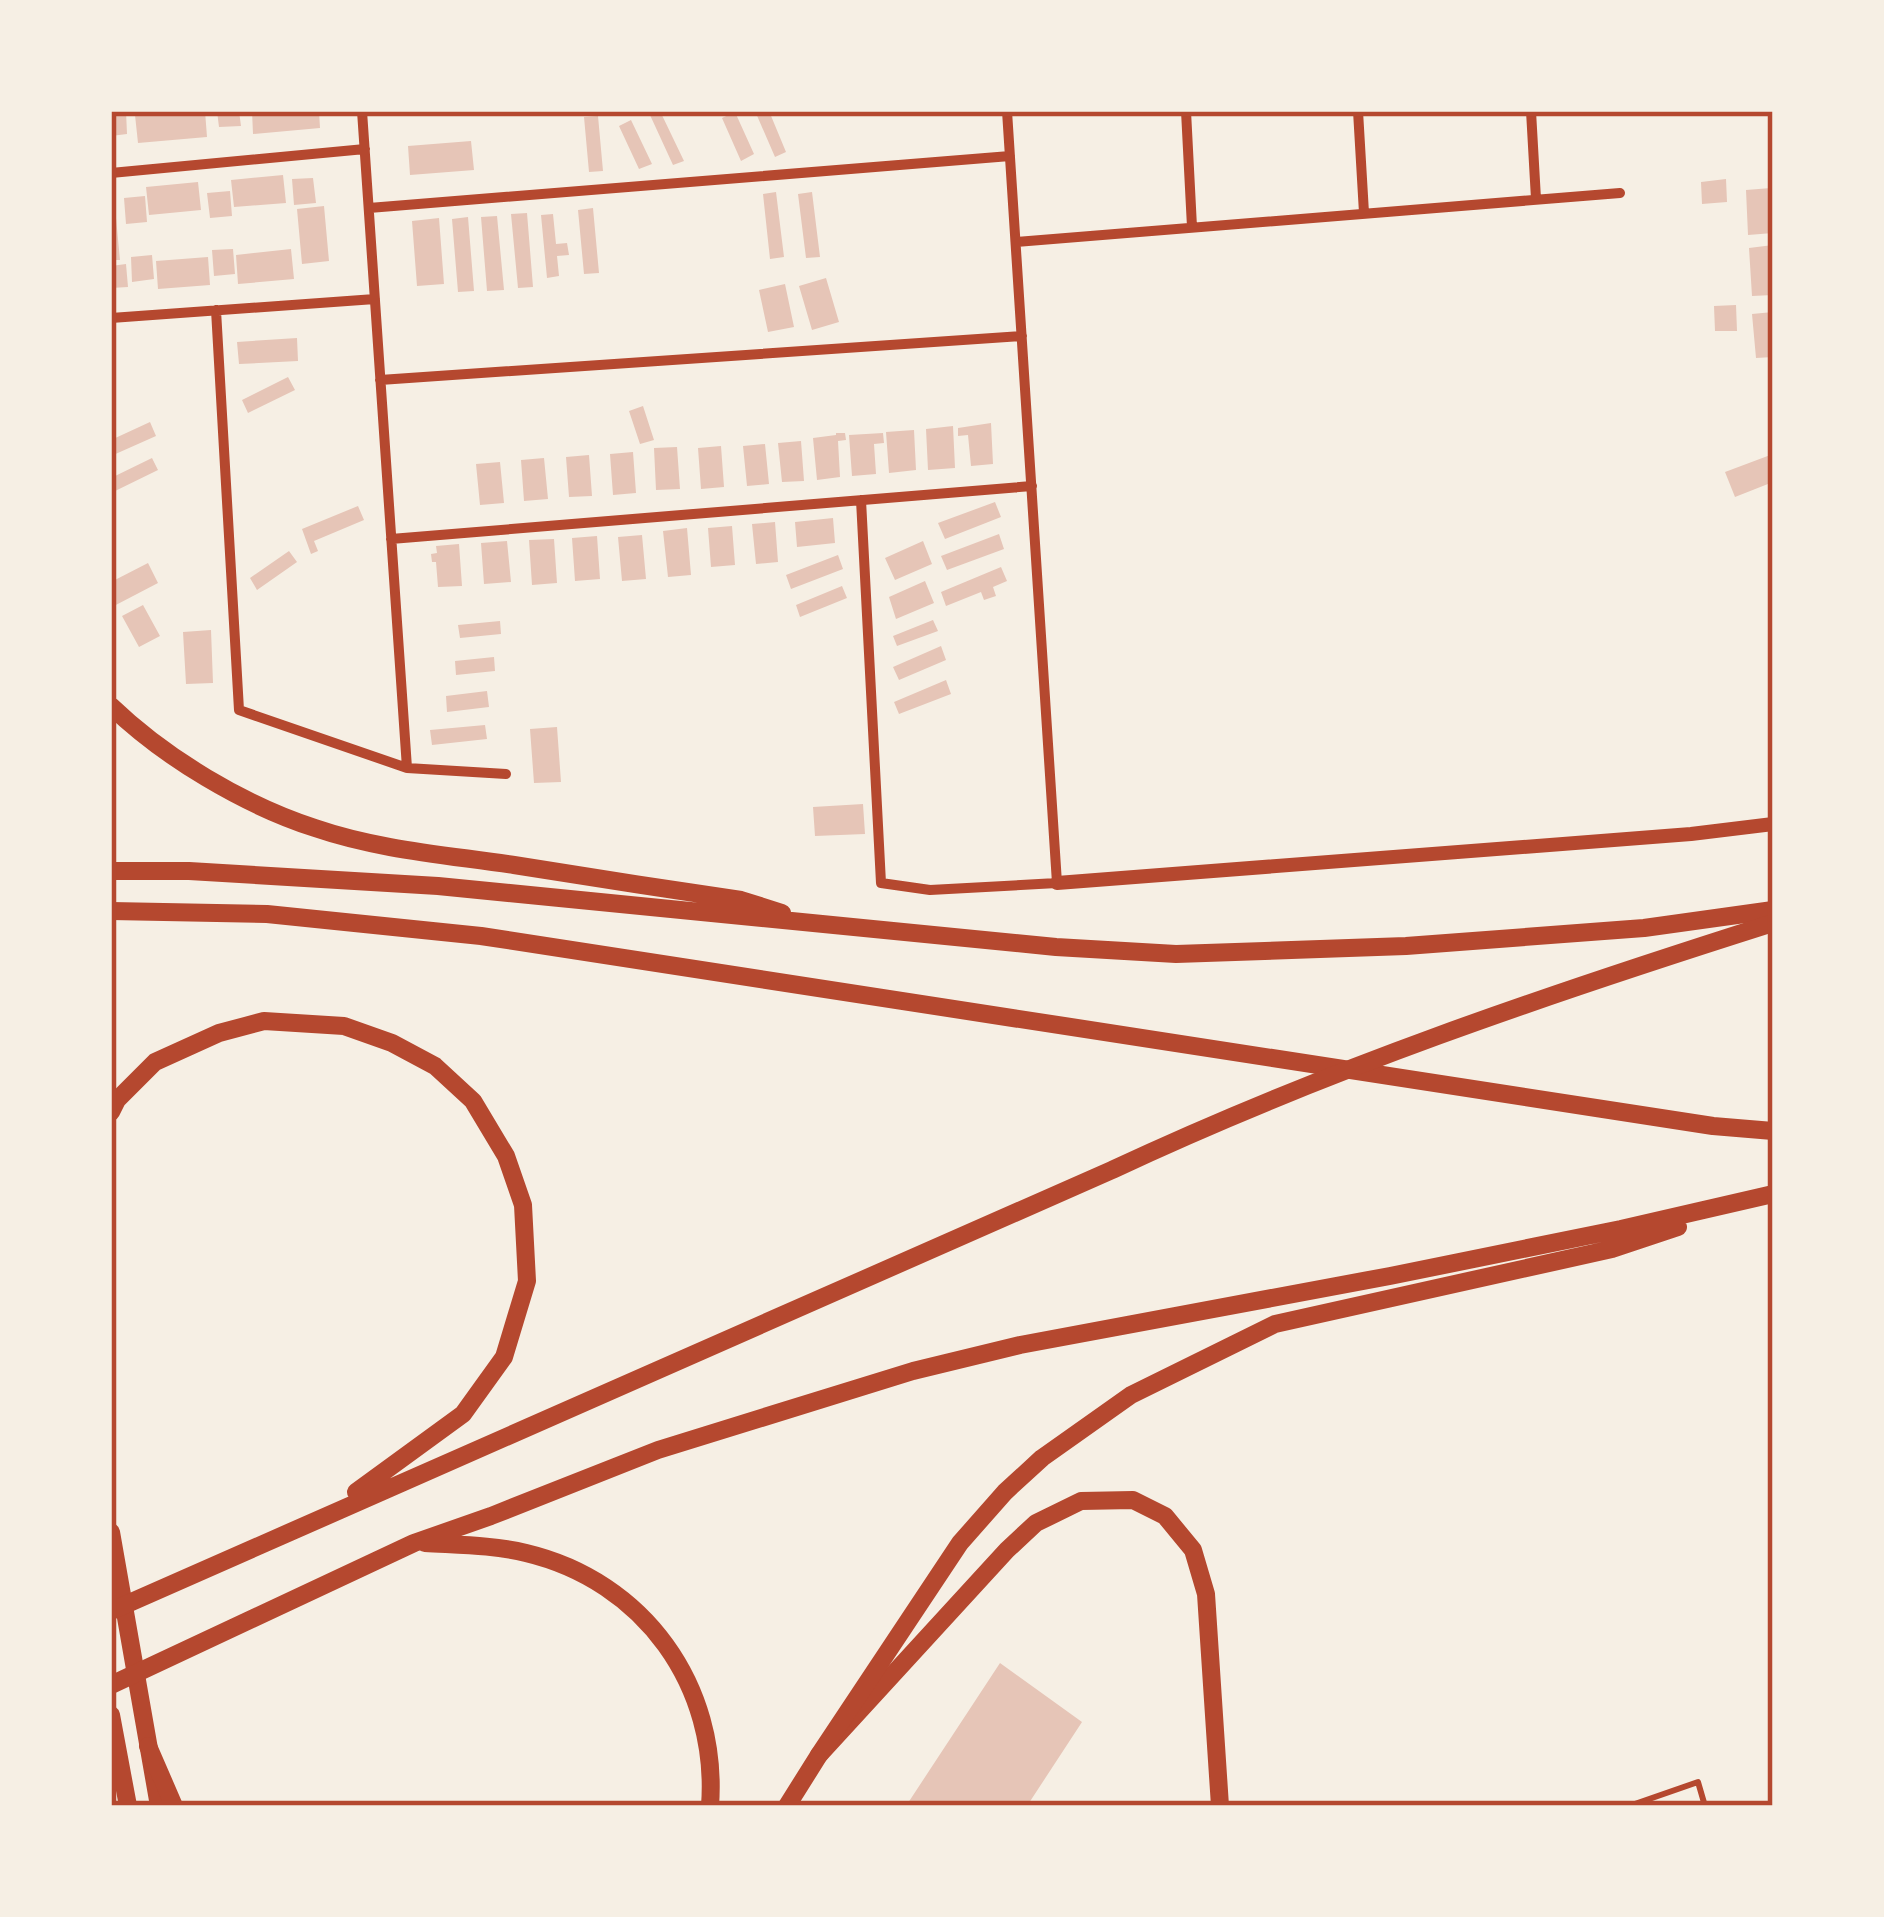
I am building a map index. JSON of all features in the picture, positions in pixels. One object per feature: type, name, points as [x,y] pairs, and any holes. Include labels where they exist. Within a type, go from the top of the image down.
[{"type":"main road","points":[[111,706],[176,758],[247,800],[314,828],[375,844],[741,900],[821,925]]},
{"type":"main road","points":[[111,871],[438,886],[1084,950],[1176,954],[1406,946],[1644,928],[1773,910]]},
{"type":"main road","points":[[111,911],[267,914],[482,936],[1713,1126],[1773,1131]]},
{"type":"main road","points":[[111,1611],[1222,1118],[1580,984],[1773,923]]},
{"type":"main road","points":[[111,1112],[154,1062],[218,1033],[264,1021],[344,1026],[392,1042],[435,1066],[473,1101],[506,1156],[524,1205],[527,1281],[504,1357],[464,1414],[318,1518]]},
{"type":"main road","points":[[111,1685],[414,1543],[658,1450],[913,1372],[1019,1345],[1436,1267],[1772,1194]]},
{"type":"main road","points":[[787,1806],[960,1543],[1042,1458],[1131,1395],[1275,1324],[1612,1249],[1772,1194]]},
{"type":"main road","points":[[819,1755],[1036,1522],[1082,1501],[1133,1500],[1165,1516],[1192,1550],[1206,1594],[1220,1806]]},
{"type":"main road","points":[[111,1532],[159,1806]]},
{"type":"main road","points":[[414,1543],[540,1557],[591,1578],[634,1609],[687,1678],[699,1707],[708,1746],[710,1806]]},
{"type":"main road","points":[[111,1715],[128,1806]]},
{"type":"main road","points":[[148,1746],[174,1806]]},
{"type":"street","points":[[362,111],[407,768]]},
{"type":"street","points":[[1007,111],[1057,883]]},
{"type":"street","points":[[1186,111],[1192,227]]},
{"type":"street","points":[[1358,111],[1364,213]]},
{"type":"street","points":[[1531,111],[1536,200]]},
{"type":"street","points":[[111,173],[365,149]]},
{"type":"street","points":[[369,208],[1010,156]]},
{"type":"street","points":[[1016,242],[1620,193]]},
{"type":"street","points":[[111,318],[375,299]]},
{"type":"street","points":[[216,310],[239,710],[407,768],[506,774]]},
{"type":"street","points":[[380,380],[1022,336]]},
{"type":"street","points":[[391,539],[1031,486]]},
{"type":"street","points":[[861,500],[880,883],[930,890],[1057,883],[1773,824]]},
{"type":"lane","points":[[1629,1806],[1698,1782],[1705,1806]]},
{"type":"building","points":[[111,111],[126,111],[127,134],[111,136]]},
{"type":"building","points":[[205,111],[207,137],[138,143],[135,115]]},
{"type":"building","points":[[217,111],[239,111],[241,126],[219,127]]},
{"type":"building","points":[[252,111],[319,111],[320,128],[253,134]]},
{"type":"building","points":[[660,111],[684,161],[673,165],[650,115]]},
{"type":"building","points":[[755,111],[769,111],[786,152],[775,157]]},
{"type":"building","points":[[735,112],[754,154],[741,161],[722,118]]},
{"type":"building","points":[[598,116],[603,171],[589,172],[584,117]]},
{"type":"building","points":[[631,120],[652,164],[639,169],[619,126]]},
{"type":"building","points":[[471,141],[474,170],[410,175],[408,146]]},
{"type":"building","points":[[283,175],[286,203],[234,207],[231,180]]},
{"type":"building","points":[[313,178],[316,203],[294,205],[292,179]]},
{"type":"building","points":[[1726,179],[1727,202],[1702,204],[1701,182]]},
{"type":"building","points":[[198,182],[201,210],[149,215],[146,187]]},
{"type":"building","points":[[1771,188],[1773,233],[1748,235],[1746,190]]},
{"type":"building","points":[[230,191],[232,216],[210,218],[207,193]]},
{"type":"building","points":[[776,192],[784,257],[770,259],[763,194]]},
{"type":"building","points":[[812,192],[820,257],[806,258],[798,194]]},
{"type":"building","points":[[145,196],[147,222],[126,224],[124,198]]},
{"type":"building","points":[[114,197],[120,260],[111,260]]},
{"type":"building","points":[[324,206],[329,261],[302,264],[297,209]]},
{"type":"building","points":[[593,208],[599,273],[584,274],[578,210]]},
{"type":"building","points":[[527,213],[533,287],[518,288],[511,214]]},
{"type":"building","points":[[553,214],[556,244],[567,243],[569,255],[557,256],[559,276],[547,278],[541,215]]},
{"type":"building","points":[[497,216],[504,290],[487,291],[481,217]]},
{"type":"building","points":[[468,217],[474,291],[458,292],[452,219]]},
{"type":"building","points":[[439,218],[444,284],[417,286],[412,221]]},
{"type":"building","points":[[1773,245],[1773,295],[1752,296],[1749,248]]},
{"type":"building","points":[[233,249],[235,274],[214,276],[212,250]]},
{"type":"building","points":[[291,249],[294,279],[238,284],[236,255]]},
{"type":"building","points":[[152,255],[154,279],[132,282],[131,257]]},
{"type":"building","points":[[208,257],[210,285],[158,289],[156,261]]},
{"type":"building","points":[[126,264],[128,287],[111,288],[111,266]]},
{"type":"building","points":[[826,278],[839,322],[812,330],[799,286]]},
{"type":"building","points":[[785,284],[794,327],[768,332],[759,290]]},
{"type":"building","points":[[1736,305],[1737,331],[1715,331],[1714,306]]},
{"type":"building","points":[[1773,312],[1773,357],[1756,358],[1752,314]]},
{"type":"building","points":[[297,338],[298,361],[239,364],[237,342]]},
{"type":"building","points":[[288,377],[295,390],[248,413],[242,400]]},
{"type":"building","points":[[643,406],[654,440],[640,444],[629,411]]},
{"type":"building","points":[[150,422],[156,436],[111,456],[111,440]]},
{"type":"building","points":[[991,423],[993,464],[971,466],[968,435],[958,436],[958,428]]},
{"type":"building","points":[[953,426],[955,468],[928,470],[926,429]]},
{"type":"building","points":[[914,430],[916,470],[889,473],[886,432]]},
{"type":"building","points":[[845,433],[846,440],[838,441],[840,477],[817,480],[813,438]]},
{"type":"building","points":[[883,433],[884,443],[874,444],[876,474],[852,476],[849,435]]},
{"type":"building","points":[[801,441],[804,481],[782,482],[778,443]]},
{"type":"building","points":[[765,444],[769,484],[747,486],[743,446]]},
{"type":"building","points":[[721,446],[724,487],[701,489],[698,448]]},
{"type":"building","points":[[677,447],[680,489],[656,490],[654,448]]},
{"type":"building","points":[[633,452],[636,493],[613,495],[610,454]]},
{"type":"building","points":[[1773,454],[1773,482],[1735,497],[1725,472]]},
{"type":"building","points":[[589,455],[592,496],[569,497],[566,457]]},
{"type":"building","points":[[152,458],[158,470],[111,493],[111,478]]},
{"type":"building","points":[[544,458],[548,499],[524,501],[521,460]]},
{"type":"building","points":[[500,462],[504,503],[480,505],[476,464]]},
{"type":"building","points":[[995,502],[1001,517],[945,539],[938,523]]},
{"type":"building","points":[[358,506],[364,520],[314,541],[318,551],[311,554],[302,529]]},
{"type":"building","points":[[833,518],[835,543],[797,547],[795,522]]},
{"type":"building","points":[[775,522],[778,562],[756,564],[752,524]]},
{"type":"building","points":[[732,526],[735,565],[711,567],[708,528]]},
{"type":"building","points":[[687,528],[691,575],[668,577],[663,531]]},
{"type":"building","points":[[999,534],[1004,549],[947,570],[941,556]]},
{"type":"building","points":[[642,535],[646,579],[622,581],[618,537]]},
{"type":"building","points":[[597,536],[600,579],[575,581],[572,538]]},
{"type":"building","points":[[554,539],[557,583],[532,585],[529,540]]},
{"type":"building","points":[[507,541],[511,582],[484,584],[481,543]]},
{"type":"building","points":[[923,541],[932,564],[895,580],[885,558]]},
{"type":"building","points":[[459,544],[462,586],[438,587],[431,554],[437,553],[436,546]]},
{"type":"building","points":[[289,551],[297,562],[257,590],[250,578]]},
{"type":"building","points":[[838,555],[843,569],[791,589],[786,575]]},
{"type":"building","points":[[148,563],[158,583],[112,607],[111,582]]},
{"type":"building","points":[[1001,567],[1007,581],[993,587],[996,596],[984,600],[981,592],[946,606],[941,592]]},
{"type":"building","points":[[925,581],[934,603],[896,619],[889,597]]},
{"type":"building","points":[[842,586],[847,598],[800,617],[796,605]]},
{"type":"building","points":[[143,605],[160,636],[139,647],[122,616]]},
{"type":"building","points":[[933,620],[938,631],[897,646],[893,636]]},
{"type":"building","points":[[500,621],[501,634],[460,638],[458,625]]},
{"type":"building","points":[[211,630],[213,683],[186,684],[183,632]]},
{"type":"building","points":[[941,646],[946,660],[899,680],[893,667]]},
{"type":"building","points":[[494,657],[495,671],[456,675],[455,661]]},
{"type":"building","points":[[946,680],[951,694],[899,714],[894,702]]},
{"type":"building","points":[[487,691],[489,707],[447,712],[446,696]]},
{"type":"building","points":[[485,725],[487,739],[432,745],[430,730]]},
{"type":"building","points":[[557,727],[561,782],[534,783],[530,729]]},
{"type":"building","points":[[863,804],[865,834],[815,836],[813,807]]},
{"type":"building","points":[[1000,1663],[1082,1722],[1027,1806],[906,1806]]}]
